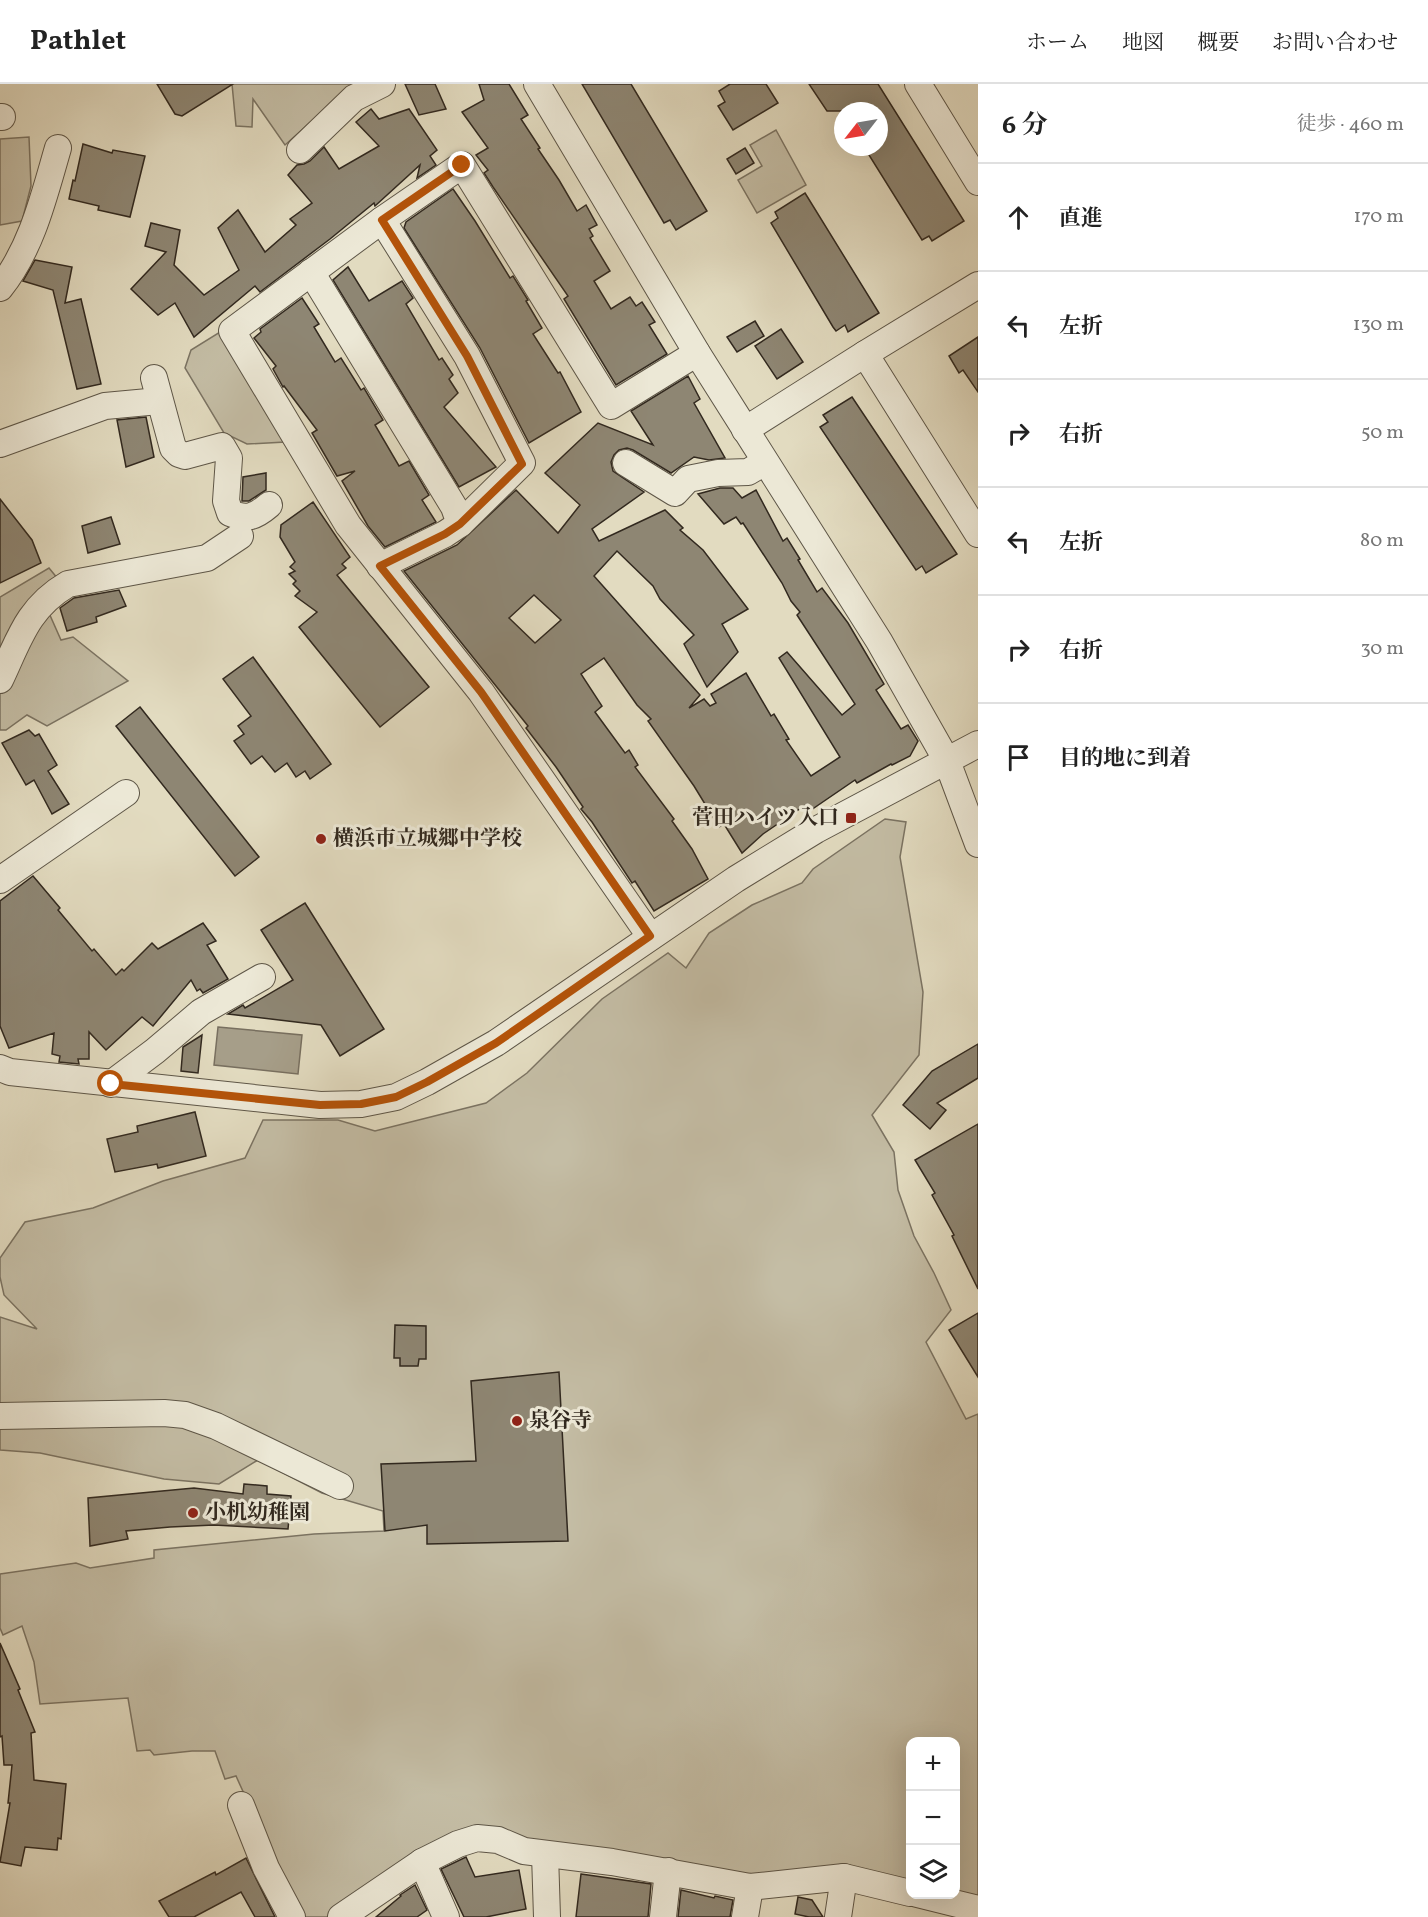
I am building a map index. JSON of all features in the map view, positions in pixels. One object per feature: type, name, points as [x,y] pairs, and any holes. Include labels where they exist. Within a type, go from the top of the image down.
[{"type":"street","points":[[300,150],[354,98],[382,84]]},
{"type":"street","points":[[537,84],[697,353],[879,641],[947,761],[978,844]]},
{"type":"street","points":[[918,84],[978,182]]},
{"type":"street","points":[[0,288],[13,272],[35,223],[58,148]]},
{"type":"street","points":[[650,936],[481,692],[348,525],[232,331],[382,220],[462,165],[611,406],[697,353]]},
{"type":"street","points":[[380,566],[445,534],[460,524],[522,464],[467,356],[382,220]]},
{"type":"street","points":[[311,272],[454,507],[460,524]]},
{"type":"street","points":[[745,430],[978,285]]},
{"type":"street","points":[[865,354],[978,534]]},
{"type":"street","points":[[0,444],[157,389],[173,448],[179,454],[185,456],[222,446],[229,458],[226,501],[230,513],[241,518],[252,517],[269,505]]},
{"type":"street","points":[[626,464],[675,493],[688,479],[718,473],[748,472],[765,462]]},
{"type":"street","points":[[0,680],[31,616],[51,594],[59,589],[68,584],[207,558],[240,536]]},
{"type":"street","points":[[3,1075],[320,1105],[361,1104],[396,1097],[496,1043],[650,936],[816,830],[978,744]]},
{"type":"street","points":[[0,880],[126,793]]},
{"type":"street","points":[[111,1084],[201,1012],[262,977]]},
{"type":"street","points":[[0,1416],[164,1413],[185,1415],[216,1426],[340,1486]]},
{"type":"street","points":[[242,1805],[266,1868],[292,1917]]},
{"type":"street","points":[[351,1915],[422,1862],[458,1844],[477,1838],[498,1840],[524,1851],[668,1871],[750,1887],[844,1877],[906,1892]]},
{"type":"street","points":[[545,1854],[547,1917]]},
{"type":"street","points":[[422,1862],[446,1917]]},
{"type":"street","points":[[663,1917],[668,1871]]},
{"type":"street","points":[[838,1917],[844,1877]]},
{"type":"street","points":[[745,1917],[750,1887]]},
{"type":"street","points":[[933,1899],[973,1911]]},
{"type":"shaded area","points":[[232,84],[361,84],[333,102],[285,145],[253,99],[252,127],[236,126]]},
{"type":"shaded area","points":[[776,130],[806,185],[757,213],[738,180],[762,166],[750,145]]},
{"type":"shaded area","points":[[29,137],[31,186],[22,221],[0,225],[0,139]]},
{"type":"shaded area","points":[[220,332],[285,442],[247,444],[224,433],[185,368],[191,350]]},
{"type":"shaded area","points":[[49,568],[58,579],[41,595],[61,640],[73,637],[128,681],[47,726],[27,715],[6,730],[0,730],[0,597]]},
{"type":"shaded area","points":[[885,819],[906,822],[900,857],[923,992],[919,1055],[872,1115],[894,1152],[898,1190],[914,1236],[951,1310],[926,1342],[966,1419],[978,1414],[978,1900],[960,1895],[960,1737],[906,1737],[906,1886],[746,1876],[479,1831],[327,1917],[300,1917],[236,1776],[225,1779],[215,1751],[154,1755],[150,1750],[137,1751],[128,1698],[40,1704],[34,1662],[22,1626],[3,1635],[0,1628],[0,1574],[76,1563],[90,1568],[154,1558],[154,1550],[314,1534],[384,1531],[383,1511],[322,1493],[258,1460],[219,1484],[164,1479],[40,1453],[0,1450],[0,1317],[37,1329],[4,1295],[0,1277],[0,1258],[25,1222],[93,1208],[163,1181],[245,1158],[263,1120],[338,1120],[375,1131],[486,1103],[527,1073],[602,999],[668,953],[686,968],[709,933],[752,905],[802,883],[813,869]]},
{"type":"shaded area","points":[[218,1027],[302,1035],[298,1074],[214,1065]]},
{"type":"building","points":[[157,84],[233,84],[182,116],[175,114]]},
{"type":"building","points":[[405,84],[435,84],[446,109],[419,115]]},
{"type":"building","points":[[479,84],[509,84],[528,115],[521,119],[577,211],[586,205],[597,225],[589,229],[593,236],[590,238],[610,271],[594,281],[611,309],[630,297],[636,306],[642,302],[655,322],[649,325],[667,354],[616,385],[564,299],[568,296],[484,173],[488,170],[476,155],[488,148],[462,112],[484,100]]},
{"type":"building","points":[[582,84],[631,84],[707,211],[676,230],[670,220],[664,223]]},
{"type":"building","points":[[730,84],[766,84],[778,103],[733,130],[718,106],[725,102],[719,91]]},
{"type":"building","points":[[809,84],[878,84],[964,221],[932,241],[929,236],[922,240],[870,156],[888,156],[888,102],[834,102],[834,111],[827,111]]},
{"type":"building","points":[[371,109],[379,119],[409,109],[437,150],[430,156],[436,165],[417,178],[420,165],[375,206],[374,203],[260,292],[255,286],[194,337],[175,303],[158,315],[131,289],[166,252],[145,246],[151,223],[180,230],[174,265],[204,295],[239,270],[218,228],[238,210],[265,252],[296,225],[290,219],[312,203],[288,175],[297,165],[310,161],[324,147],[339,169],[379,146],[356,122]]},
{"type":"building","points":[[83,144],[112,153],[113,150],[145,156],[130,217],[98,210],[99,206],[69,199]]},
{"type":"building","points":[[745,148],[754,163],[736,174],[727,159]]},
{"type":"building","points":[[453,189],[510,278],[513,276],[528,300],[526,301],[542,328],[533,334],[558,373],[560,372],[581,412],[529,443],[480,348],[404,228],[406,222]]},
{"type":"building","points":[[805,193],[879,313],[848,332],[845,325],[836,331],[833,327],[771,223],[778,218],[775,212]]},
{"type":"building","points":[[35,260],[72,267],[65,303],[81,299],[101,384],[77,389],[53,290],[23,281]]},
{"type":"building","points":[[348,267],[369,301],[402,281],[413,298],[406,304],[439,360],[442,358],[453,375],[449,379],[458,393],[444,407],[496,467],[459,487],[333,280]]},
{"type":"building","points":[[302,298],[319,324],[314,327],[335,362],[341,358],[361,390],[364,388],[383,420],[375,425],[399,466],[409,461],[429,495],[422,500],[436,522],[385,547],[368,526],[342,481],[355,471],[337,476],[312,433],[317,430],[283,387],[273,369],[276,366],[254,338],[261,332],[260,329]]},
{"type":"building","points":[[755,321],[764,336],[737,352],[727,337]]},
{"type":"building","points":[[781,329],[803,362],[777,379],[755,346]]},
{"type":"building","points":[[978,337],[978,392],[963,370],[959,373],[949,356]]},
{"type":"building","points":[[688,376],[700,399],[694,403],[725,458],[709,460],[694,457],[671,473],[633,450],[627,448],[619,450],[611,462],[613,471],[644,492],[592,529],[599,541],[665,510],[683,528],[680,530],[703,550],[748,609],[722,624],[738,652],[707,687],[684,644],[694,635],[660,599],[653,586],[617,551],[594,576],[700,695],[689,708],[704,699],[710,706],[716,703],[711,694],[746,673],[771,716],[774,714],[789,739],[786,740],[811,776],[840,757],[779,658],[787,652],[842,715],[855,704],[797,615],[800,612],[743,523],[741,524],[736,517],[724,524],[698,494],[720,488],[733,488],[742,498],[756,490],[783,541],[787,538],[817,592],[822,588],[848,623],[884,684],[876,690],[901,729],[908,725],[918,741],[910,756],[857,783],[855,780],[811,810],[807,804],[763,834],[742,853],[724,824],[719,827],[694,786],[648,721],[651,719],[637,705],[604,658],[581,674],[602,706],[595,712],[625,753],[629,750],[638,765],[635,767],[674,819],[672,821],[692,849],[708,879],[654,911],[635,881],[632,883],[581,809],[583,807],[556,767],[526,728],[528,726],[404,571],[457,545],[516,490],[558,533],[580,505],[545,473],[598,423],[653,445],[631,411]],"holes":[[[534,595],[561,620],[535,643],[509,618]]]},
{"type":"building","points":[[852,397],[957,554],[926,573],[922,566],[916,570],[820,427],[828,422],[823,415]]},
{"type":"building","points":[[146,417],[154,457],[126,467],[117,420]]},
{"type":"building","points":[[266,473],[266,490],[249,501],[242,501],[243,477]]},
{"type":"building","points":[[0,499],[32,540],[41,563],[0,583]]},
{"type":"building","points":[[313,502],[350,557],[342,564],[346,568],[337,575],[429,687],[380,727],[299,627],[317,612],[295,596],[300,591],[293,584],[296,581],[289,574],[295,571],[290,567],[295,562],[280,537],[281,525]]},
{"type":"building","points":[[111,517],[120,544],[88,553],[82,526]]},
{"type":"building","points":[[119,590],[126,606],[96,617],[97,622],[67,631],[60,608],[74,598]]},
{"type":"building","points":[[253,657],[331,764],[310,779],[305,771],[296,777],[287,763],[275,772],[262,756],[251,764],[234,741],[244,734],[238,726],[251,716],[223,679]]},
{"type":"building","points":[[140,707],[259,857],[235,876],[116,726]]},
{"type":"building","points":[[29,730],[35,736],[39,734],[57,765],[48,771],[69,804],[52,814],[34,780],[26,785],[2,743]]},
{"type":"building","points":[[33,876],[92,951],[94,949],[116,975],[122,969],[124,971],[152,943],[158,949],[203,923],[216,941],[207,945],[228,979],[203,993],[200,989],[197,991],[191,980],[153,1026],[142,1017],[106,1050],[89,1032],[89,1059],[78,1059],[79,1064],[59,1062],[60,1056],[52,1054],[54,1033],[9,1048],[0,1026],[0,901]]},
{"type":"building","points":[[305,903],[384,1029],[340,1056],[321,1025],[228,1014],[243,1005],[245,1008],[293,980],[261,930]]},
{"type":"building","points":[[202,1035],[198,1073],[181,1071],[183,1047]]},
{"type":"building","points":[[978,1044],[978,1078],[937,1103],[946,1110],[930,1129],[903,1105],[932,1071]]},
{"type":"building","points":[[195,1112],[206,1156],[158,1168],[157,1164],[115,1172],[107,1139],[138,1132],[137,1126]]},
{"type":"building","points":[[978,1124],[978,1289],[952,1236],[954,1235],[932,1195],[935,1193],[915,1160]]},
{"type":"building","points":[[978,1313],[978,1377],[949,1330]]},
{"type":"building","points":[[395,1325],[426,1326],[426,1359],[419,1359],[418,1366],[400,1366],[400,1358],[394,1358]]},
{"type":"building","name":"泉谷寺","points":[[559,1372],[568,1541],[427,1544],[427,1525],[385,1531],[381,1464],[476,1461],[471,1381]]},
{"type":"building","points":[[244,1484],[267,1486],[267,1494],[291,1496],[288,1529],[214,1525],[170,1527],[126,1531],[128,1539],[90,1546],[88,1498],[194,1488],[243,1494]]},
{"type":"building","points":[[0,1643],[35,1732],[31,1733],[34,1780],[66,1784],[61,1839],[58,1838],[57,1850],[25,1847],[21,1866],[0,1862],[10,1803],[8,1803],[12,1765],[4,1765],[2,1736],[0,1737]]},
{"type":"building","points":[[466,1857],[475,1877],[519,1870],[526,1909],[486,1917],[464,1917],[441,1869]]},
{"type":"building","points":[[246,1858],[275,1917],[255,1917],[241,1892],[194,1917],[169,1917],[159,1901],[215,1872],[216,1875]]},
{"type":"building","points":[[581,1874],[651,1884],[648,1917],[576,1917]]},
{"type":"building","points":[[415,1885],[427,1910],[417,1917],[376,1917],[400,1895]]},
{"type":"building","points":[[681,1890],[733,1900],[730,1917],[678,1917]]},
{"type":"building","points":[[798,1897],[812,1900],[823,1917],[795,1914]]},
{"type":"place","name":"菅田ハイツ入口","points":[[851,818]]},
{"type":"place","name":"横浜市立城郷中学校","points":[[321,839]]},
{"type":"place","name":"泉谷寺","points":[[517,1421]]},
{"type":"place","name":"小机幼稚園","points":[[193,1513]]},
{"type":"route","points":[[111,1084],[320,1105],[361,1104],[396,1097],[496,1043],[650,936],[481,692],[380,566],[445,534],[460,524],[522,464],[467,356],[382,220],[462,165]]}]
